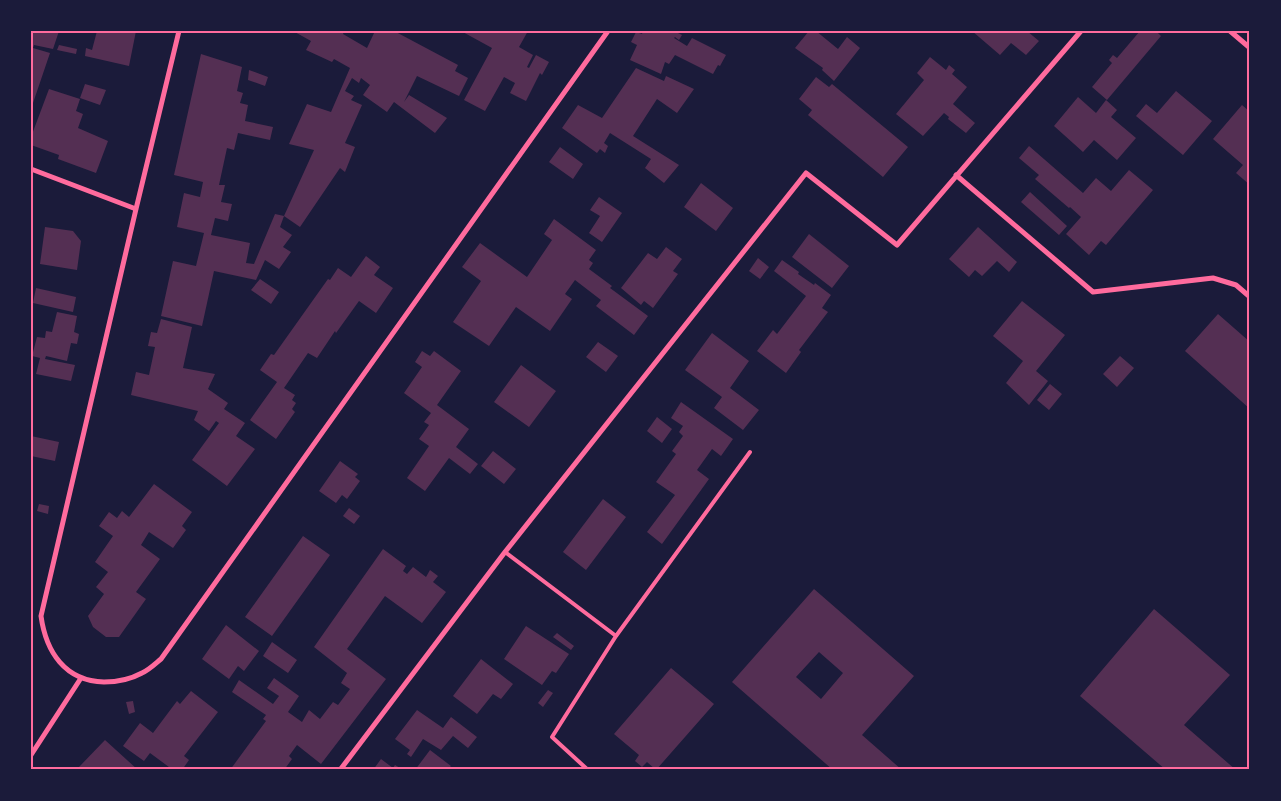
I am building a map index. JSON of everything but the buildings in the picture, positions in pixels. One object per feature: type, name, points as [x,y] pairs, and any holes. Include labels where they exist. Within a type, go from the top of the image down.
[{"type":"street","points":[[179,31],[41,616],[43,631],[60,662],[69,672],[93,681],[112,682],[130,678],[143,673],[161,659],[608,31]]},
{"type":"street","points":[[340,770],[505,552],[806,173],[897,245],[1081,31]]},
{"type":"street","points":[[1230,31],[1250,48]]},
{"type":"street","points":[[31,169],[136,209]]},
{"type":"street","points":[[956,175],[1093,292],[1213,278],[1236,285],[1250,297]]},
{"type":"street","points":[[31,755],[81,678]]},
{"type":"lane","points":[[588,770],[552,738],[616,636],[750,452]]},
{"type":"lane","points":[[505,552],[616,636]]}]
